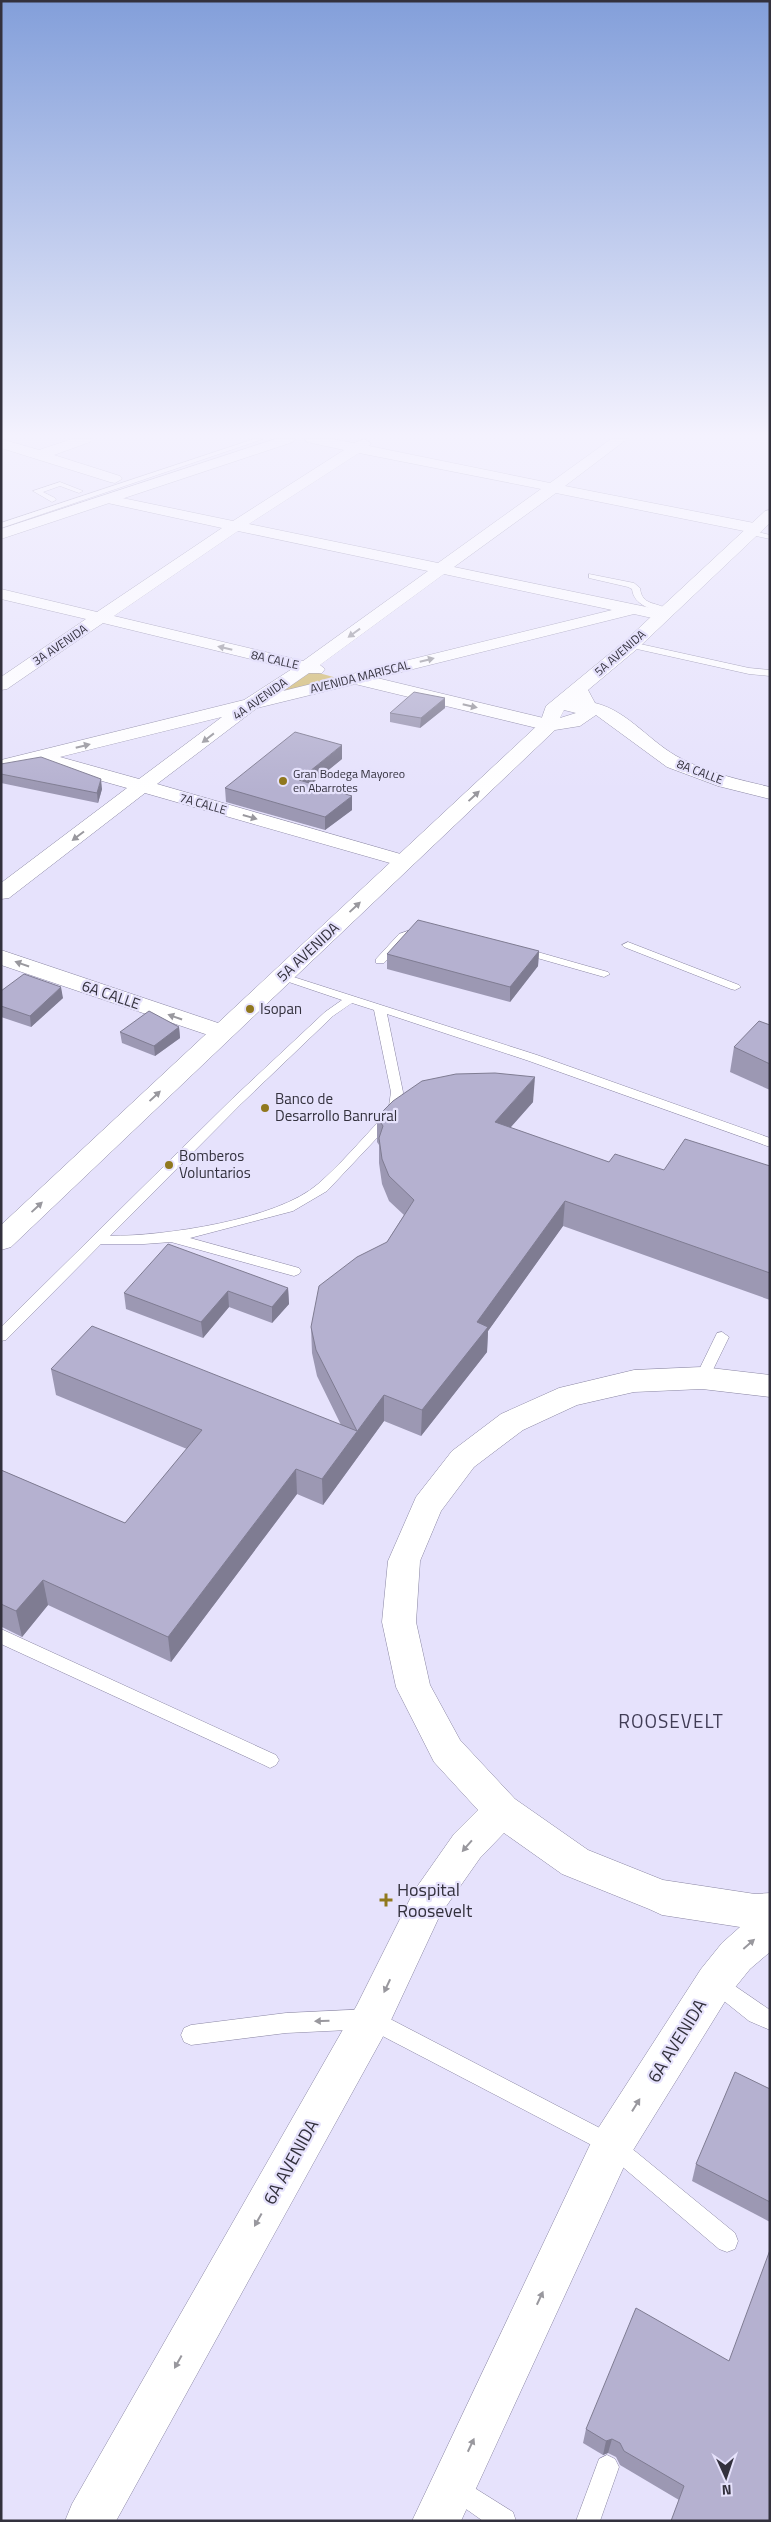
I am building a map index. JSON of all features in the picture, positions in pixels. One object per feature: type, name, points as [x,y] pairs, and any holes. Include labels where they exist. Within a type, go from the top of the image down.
[{"type":"main road","name":"3A AVENIDA","points":[[1,685],[190,557]]},
{"type":"main road","points":[[379,557],[630,610],[664,613]]},
{"type":"main road","name":"4A AVENIDA","points":[[1,893],[144,787],[251,704],[460,557]]},
{"type":"main road","name":"5A AVENIDA","points":[[3,1236],[404,861],[579,688],[631,645],[724,557]]},
{"type":"main road","name":"8A CALLE","points":[[1,594],[354,678],[551,717],[588,707],[603,711],[674,763],[725,782],[770,794]]},
{"type":"main road","name":"AVENIDA MARISCAL","points":[[1,766],[630,610]]},
{"type":"main road","points":[[551,717],[572,722],[586,715],[588,707],[579,688]]},
{"type":"main road","name":"8A CALLE","points":[[572,722],[604,725],[636,737]]},
{"type":"main road","name":"7A CALLE","points":[[1,746],[404,861]]},
{"type":"main road","name":"6A CALLE","points":[[1,958],[222,1032]]},
{"type":"main road","points":[[770,1386],[702,1378],[634,1381],[570,1396],[512,1422],[463,1459],[427,1506],[404,1561],[400,1614],[413,1687],[447,1750],[502,1811],[575,1862],[662,1896],[755,1912],[770,1911]]},
{"type":"main road","name":"6A AVENIDA","points":[[89,2521],[371,2019],[427,1902],[467,1846],[502,1811]]},
{"type":"main road","name":"6A AVENIDA","points":[[444,2503],[612,2145],[715,1982],[736,1956],[770,1929]]},
{"type":"lane","points":[[592,576],[631,585],[636,588],[642,602],[664,613]]},
{"type":"lane","points":[[631,645],[749,671],[770,673]]},
{"type":"lane","points":[[380,961],[402,936],[412,931],[437,929]]},
{"type":"lane","points":[[628,945],[735,987]]},
{"type":"lane","points":[[508,946],[604,974]]},
{"type":"lane","points":[[281,976],[380,1010],[533,1058],[770,1143]]},
{"type":"lane","points":[[1,1336],[100,1240],[237,1100],[328,1014],[350,999]]},
{"type":"lane","points":[[100,1240],[144,1240],[172,1237],[288,1208],[322,1188],[387,1120],[395,1106],[397,1092],[380,1010]]},
{"type":"lane","points":[[172,1237],[294,1271]]},
{"type":"lane","points":[[702,1378],[722,1337]]},
{"type":"lane","points":[[1,1636],[270,1760]]},
{"type":"lane","points":[[715,1982],[756,2014],[770,2020]]},
{"type":"lane","points":[[192,2035],[286,2023],[371,2019],[612,2145],[678,2203],[727,2241]]},
{"type":"lane","points":[[588,2521],[607,2467]]},
{"type":"lane","points":[[444,2503],[504,2521]]},
{"type":"shaded area","points":[[308,670],[348,681],[275,699]]},
{"type":"building","points":[[414,692],[445,698],[421,718],[390,713]]},
{"type":"building","points":[[295,732],[342,745],[299,780],[352,796],[325,817],[225,788]]},
{"type":"building","points":[[41,757],[101,779],[97,793],[1,774],[1,764]]},
{"type":"building","points":[[418,920],[539,951],[510,987],[387,954]]},
{"type":"building","points":[[24,974],[61,987],[30,1016],[1,1006],[1,991]]},
{"type":"building","points":[[149,1011],[179,1027],[154,1046],[120,1032]]},
{"type":"building","points":[[759,1021],[770,1025],[770,1064],[734,1047]]},
{"type":"building","points":[[495,1073],[535,1077],[495,1122],[609,1162],[615,1154],[664,1170],[685,1139],[770,1166],[770,1273],[565,1201],[477,1322],[488,1327],[422,1410],[384,1395],[322,1479],[296,1469],[168,1637],[43,1580],[16,1611],[1,1604],[1,1470],[125,1523],[202,1430],[51,1369],[92,1326],[357,1431],[316,1350],[311,1327],[319,1286],[357,1257],[387,1242],[414,1200],[389,1176],[382,1159],[379,1138],[383,1126],[377,1117],[393,1101],[422,1081],[456,1074]]},
{"type":"building","points":[[168,1244],[288,1288],[272,1307],[228,1291],[201,1322],[124,1293]]},
{"type":"building","points":[[735,2072],[770,2089],[770,2202],[696,2164]]},
{"type":"building","points":[[770,2250],[770,2521],[671,2521],[684,2486],[624,2451],[620,2443],[612,2439],[606,2441],[586,2429],[636,2308],[729,2361]]},
{"type":"place","name":"Gran Bodega Mayoreo en Abarrotes","points":[[283,781]]},
{"type":"place","name":"Isopan","points":[[250,1009]]},
{"type":"place","name":"Banco de Desarrollo Banrural","points":[[265,1108]]},
{"type":"place","name":"Bomberos Voluntarios","points":[[169,1165]]},
{"type":"place","name":"Hospital Roosevelt","points":[[386,1900]]},
{"type":"district","name":"ROOSEVELT","points":[[671,1721]]}]
